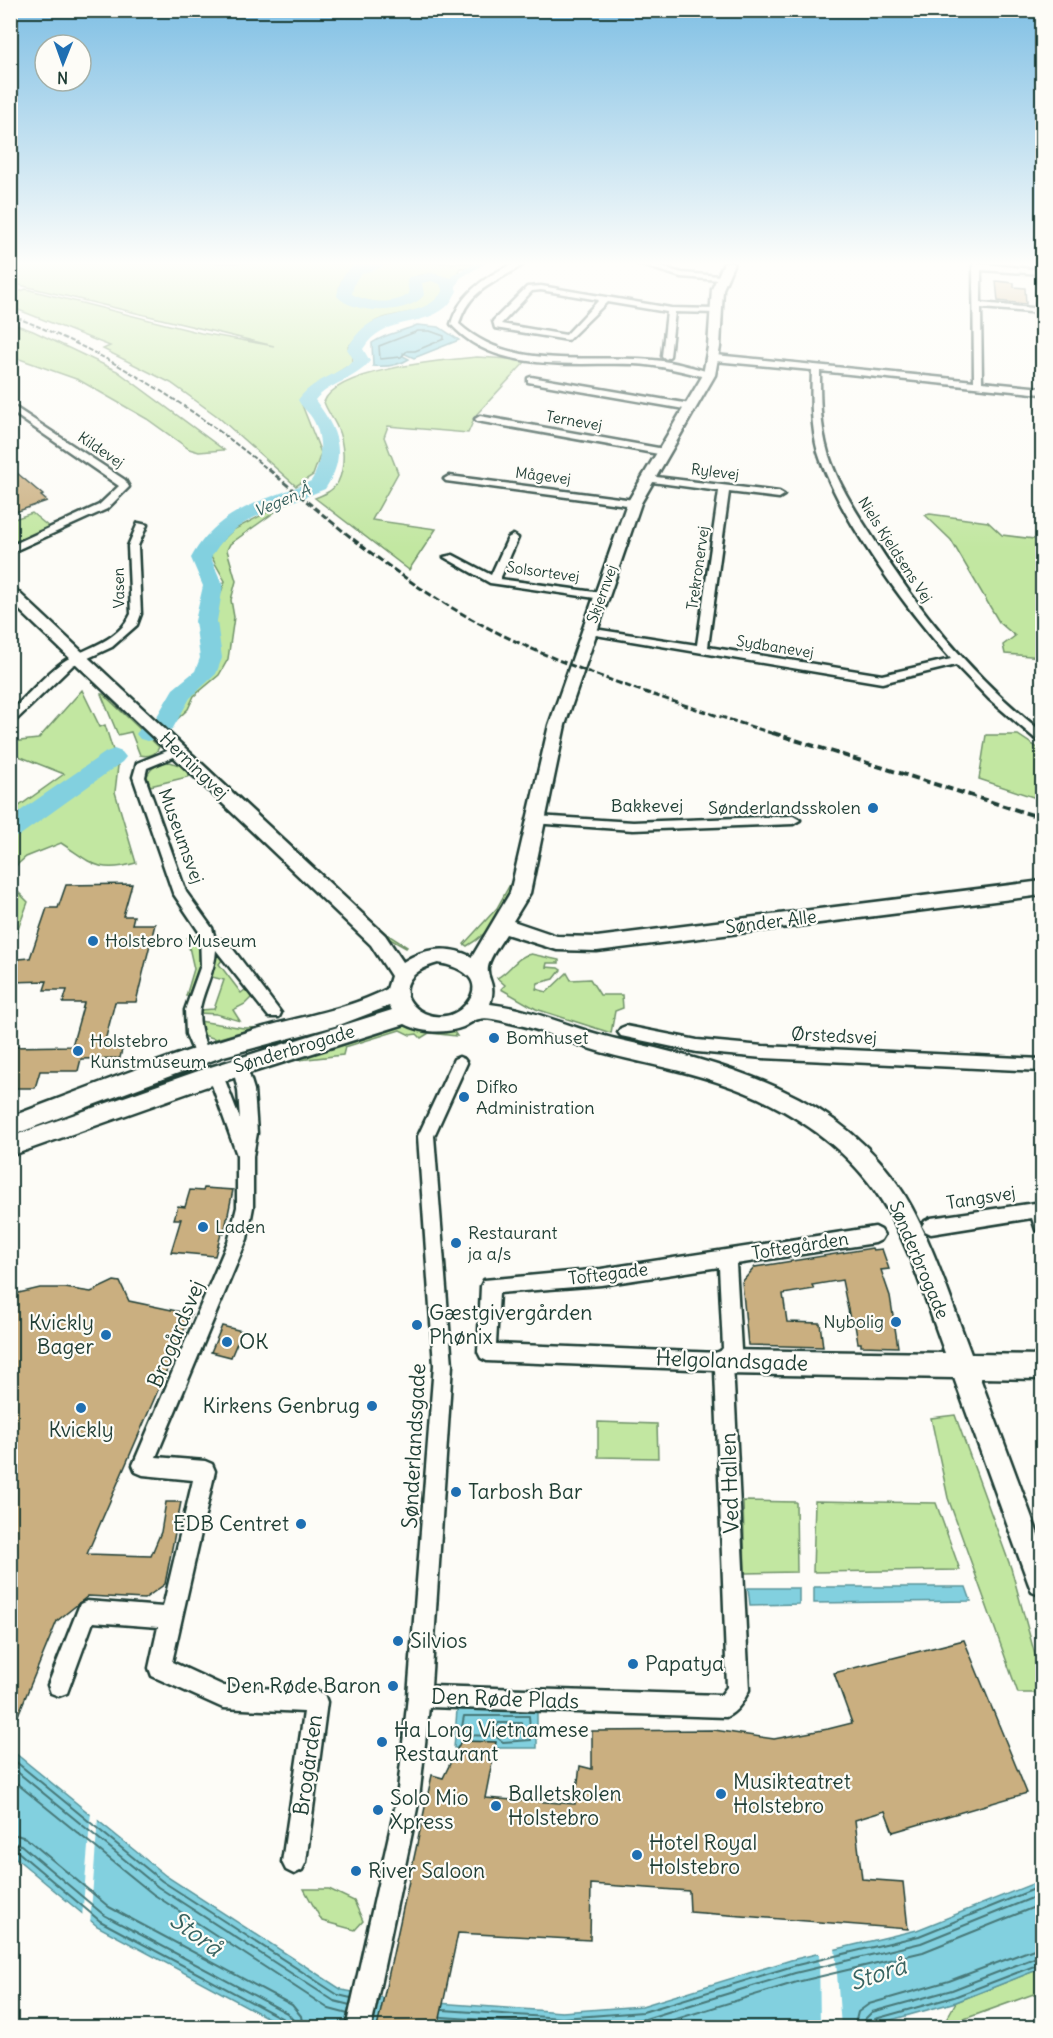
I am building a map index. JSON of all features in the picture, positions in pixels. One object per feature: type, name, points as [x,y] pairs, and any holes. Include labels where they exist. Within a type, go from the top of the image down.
[{"type":"street","points":[[539,358],[578,362],[655,362],[709,375]]},
{"type":"street","name":"Skjernvej","points":[[473,972],[515,904],[524,883],[557,725],[634,503],[709,375],[715,358]]},
{"type":"street","points":[[716,358],[1042,391]]},
{"type":"street","points":[[977,358],[978,384]]},
{"type":"street","name":"Niels Kjeldsens Vej","points":[[816,368],[815,412],[826,462],[849,509],[906,598],[957,661],[991,696],[1042,738]]},
{"type":"street","points":[[531,380],[690,407]]},
{"type":"street","name":"Kildevej","points":[[10,407],[122,482],[124,487],[103,507],[10,550]]},
{"type":"street","name":"Ternevej","points":[[480,419],[664,452]]},
{"type":"street","name":"Mågevej","points":[[449,479],[634,503]]},
{"type":"street","name":"Rylevej","points":[[648,479],[779,495]]},
{"type":"street","name":"Trekronervej","points":[[702,651],[724,489]]},
{"type":"street","name":"Vasen","points":[[10,719],[69,663],[108,645],[131,625],[136,614],[133,546],[142,525]]},
{"type":"street","points":[[494,581],[513,538]]},
{"type":"street","name":"Solsortevej","points":[[450,557],[494,581],[602,596]]},
{"type":"street","name":"Herningvej","points":[[10,592],[378,940],[400,978]]},
{"type":"street","name":"Sydbanevej","points":[[588,631],[882,679],[957,661]]},
{"type":"street","name":"Museumsvej","points":[[172,745],[141,766],[139,777],[180,892],[201,922],[209,945]]},
{"type":"street","name":"Bakkevej","points":[[537,820],[633,826],[793,820]]},
{"type":"street","name":"Sønder Alle","points":[[498,930],[557,943],[597,944],[1042,888]]},
{"type":"street","name":"Herningvej","points":[[378,940],[427,958]]},
{"type":"street","points":[[220,1064],[194,1034],[192,1010],[207,966],[209,945],[221,944],[274,1013]]},
{"type":"street","points":[[427,958],[473,972],[482,1001],[475,1010],[463,1018],[448,1023],[431,1024],[409,1015],[399,1005],[400,978],[427,958]]},
{"type":"street","name":"Sønderbrogade","points":[[473,972],[523,1017]]},
{"type":"street","name":"Sønderbrogade","points":[[220,1064],[231,1054],[366,1010],[400,978]]},
{"type":"street","name":"Sønderbrogade","points":[[475,1010],[523,1017],[578,1038],[685,1064],[738,1080],[785,1101],[828,1129],[870,1168],[889,1191],[899,1209],[963,1367],[1042,1582]]},
{"type":"street","name":"Sønderbrogade","points":[[10,1148],[220,1064],[336,1038],[384,1019],[409,1015]]},
{"type":"street","name":"Ørstedsvej","points":[[626,1032],[697,1046],[763,1052],[1042,1065]]},
{"type":"street","points":[[10,1127],[58,1108],[206,1063],[220,1064]]},
{"type":"street","name":"Sønderlandsgade","points":[[419,1696],[443,1365],[426,1136],[459,1063]]},
{"type":"street","name":"Brogårdsvej","points":[[220,1064],[245,1156]]},
{"type":"street","name":"Brogårdsvej","points":[[205,1471],[143,1465],[238,1239],[245,1207],[245,1156],[249,1133],[246,1090],[220,1064]]},
{"type":"street","name":"Tangsvej","points":[[931,1226],[1041,1214]]},
{"type":"street","name":"Toftegården","points":[[725,1258],[875,1235]]},
{"type":"street","name":"Toftegade","points":[[490,1286],[601,1277],[725,1258]]},
{"type":"street","name":"Ved Hallen","points":[[725,1258],[728,1268],[732,1350],[724,1362],[738,1690],[726,1706]]},
{"type":"street","name":"Helgolandsgade","points":[[490,1286],[487,1352],[724,1362],[1042,1367]]},
{"type":"street","name":"Brogården","points":[[205,1471],[160,1668],[223,1697],[316,1702],[294,1862]]},
{"type":"street","points":[[59,1685],[87,1611],[171,1618]]},
{"type":"street","name":"Den Røde Plads","points":[[358,2028],[408,1799],[419,1696],[726,1706]]},
{"type":"green space","points":[[17,358],[90,358],[117,371],[224,450],[199,452],[189,449],[147,419],[79,380]]},
{"type":"green space","points":[[121,358],[353,358],[352,363],[303,396],[302,405],[321,453],[313,475],[296,486],[217,416],[171,383]]},
{"type":"green space","points":[[467,358],[527,360],[476,415],[468,433],[388,426],[384,437],[398,473],[372,520],[436,529],[409,570],[315,498],[336,485],[341,476],[343,462],[343,447],[339,433],[324,402],[333,391],[348,381],[393,368]]},
{"type":"green space","points":[[293,499],[230,544],[227,550],[236,581],[231,600],[234,617],[228,659],[219,675],[194,696],[188,709],[168,728],[179,714],[183,702],[190,693],[213,674],[219,656],[212,618],[225,581],[211,556],[211,551],[233,530]]},
{"type":"green space","points":[[32,513],[49,527],[11,545],[11,520]]},
{"type":"green space","points":[[925,515],[988,522],[1002,535],[1042,540],[1042,657],[1005,654],[1003,645],[1015,636],[999,622],[951,540]]},
{"type":"green space","points":[[82,690],[100,727],[105,725],[118,766],[115,792],[136,863],[113,867],[96,865],[61,843],[26,857],[11,870],[11,812],[64,774],[11,753],[11,742],[38,739]]},
{"type":"green space","points":[[101,694],[159,747],[154,754],[140,755],[131,732],[118,735]]},
{"type":"green space","points":[[986,735],[1018,735],[1042,751],[1042,800],[979,779]]},
{"type":"green space","points":[[195,755],[371,920],[388,935],[407,947],[386,937],[193,756]]},
{"type":"green space","points":[[170,762],[185,767],[205,787],[191,776],[150,786],[147,776],[153,767]]},
{"type":"green space","points":[[514,877],[513,887],[499,917],[484,934],[467,946],[464,944],[497,908]]},
{"type":"green space","points":[[11,885],[28,902],[11,948]]},
{"type":"green space","points":[[199,935],[201,962],[188,996],[186,996],[194,969],[187,938]]},
{"type":"green space","points":[[217,949],[225,956],[219,964],[241,993],[249,987],[255,994],[245,1004],[233,1010],[240,1021],[216,1014],[199,1013],[200,1010],[214,1009],[224,980],[212,977]]},
{"type":"green space","points":[[531,954],[559,960],[559,963],[547,963],[546,967],[561,970],[554,979],[538,983],[536,989],[547,992],[567,973],[571,980],[590,979],[600,995],[622,995],[623,1008],[615,1011],[611,1033],[536,1009],[501,989],[505,985],[497,978],[521,958]]},
{"type":"green space","points":[[199,1021],[244,1028],[275,1027],[248,1030],[216,1039],[203,1035]]},
{"type":"green space","points":[[397,1024],[435,1032],[453,1030],[457,1036],[429,1033],[421,1038],[417,1034],[410,1035],[400,1030],[345,1047],[343,1055],[280,1062]]},
{"type":"green space","points":[[955,1415],[1011,1568],[1042,1680],[1038,1680],[1042,1693],[1018,1693],[948,1498],[931,1418]]},
{"type":"green space","points":[[598,1422],[657,1424],[658,1458],[598,1457]]},
{"type":"green space","points":[[743,1501],[796,1502],[797,1572],[745,1573]]},
{"type":"green space","points":[[815,1501],[936,1503],[960,1570],[813,1572]]},
{"type":"green space","points":[[304,1889],[329,1889],[354,1901],[363,1921],[355,1930],[322,1921]]},
{"type":"green space","points":[[1042,1968],[1042,1991],[942,2027],[956,2002]]},
{"type":"water","points":[[373,358],[409,359],[396,365],[373,366]]},
{"type":"water","points":[[814,1587],[966,1587],[971,1601],[814,1603]]},
{"type":"water","points":[[748,1588],[799,1588],[799,1604],[750,1605]]},
{"type":"water","points":[[457,1710],[537,1710],[537,1748],[454,1748]]},
{"type":"water","name":"Storå","points":[[10,1749],[166,1876],[342,1990],[396,2000],[562,2012],[642,2006],[791,1960],[917,1930],[1042,1880],[1042,1968],[956,2002],[866,2027],[285,2027],[97,1926],[11,1854]]},
{"type":"pier","points":[[91,1811],[98,1817],[90,1925],[82,1918]]},
{"type":"pier","points":[[835,1947],[841,2027],[820,2027],[819,1950]]},
{"type":"building","points":[[10,467],[43,495],[41,496],[47,501],[10,514]]},
{"type":"building","name":"Holstebro Museum","points":[[132,884],[123,916],[134,916],[132,924],[155,924],[136,1002],[115,1002],[105,1041],[124,1041],[120,1058],[81,1059],[78,1071],[40,1071],[35,1088],[10,1088],[10,1047],[72,1046],[84,1003],[63,1003],[67,990],[44,990],[47,981],[11,982],[19,959],[30,958],[47,908],[58,908],[66,885]]},
{"type":"building","name":"Laden","points":[[204,1188],[233,1190],[224,1234],[221,1234],[215,1256],[171,1252],[181,1219],[174,1219],[178,1206],[185,1207],[190,1190],[203,1191]]},
{"type":"building","points":[[872,1248],[873,1250],[882,1249],[889,1269],[881,1270],[890,1296],[898,1347],[861,1346],[861,1343],[858,1343],[854,1319],[850,1319],[842,1280],[812,1285],[814,1289],[783,1294],[787,1322],[820,1323],[823,1347],[748,1345],[742,1282],[755,1267]]},
{"type":"building","name":"Kvickly","points":[[114,1281],[120,1282],[129,1301],[191,1314],[87,1554],[151,1556],[161,1532],[166,1502],[181,1502],[165,1584],[144,1599],[88,1596],[57,1621],[11,1732],[10,1295],[40,1288],[65,1288],[91,1292]]},
{"type":"building","name":"OK","points":[[222,1326],[242,1331],[231,1357],[211,1352]]},
{"type":"building","name":"Hotel Royal Holstebro","points":[[964,1640],[1027,1793],[893,1832],[885,1811],[855,1820],[862,1879],[903,1882],[908,1929],[690,1912],[689,1891],[591,1884],[590,1940],[458,1933],[438,2028],[377,2028],[432,1775],[443,1778],[461,1741],[496,1742],[485,1798],[575,1804],[580,1766],[592,1769],[592,1731],[714,1730],[774,1739],[828,1729],[852,1723],[834,1673]]},
{"type":"waterway","name":"Vegen Å","points":[[148,734],[165,723],[181,694],[205,674],[211,658],[206,621],[213,586],[201,558],[209,542],[235,520],[318,485],[327,468],[328,441],[323,423],[306,400],[318,388],[356,367],[362,361],[360,358]]},
{"type":"waterway","name":"Vegen Å","points":[[10,830],[114,757]]},
{"type":"railway","points":[[104,358],[147,382],[209,423],[270,471]]},
{"type":"railway","points":[[268,469],[358,543],[405,578],[492,630],[531,649],[612,681],[777,735]]},
{"type":"railway","points":[[773,733],[1042,818]]},
{"type":"place","name":"Sønderlandsskolen","points":[[873,808]]},
{"type":"place","name":"Holstebro Museum","points":[[93,941]]},
{"type":"place","name":"Bomhuset","points":[[494,1038]]},
{"type":"place","name":"Holstebro Kunstmuseum","points":[[78,1051]]},
{"type":"place","name":"Difko Administration","points":[[464,1097]]},
{"type":"place","name":"Laden","points":[[203,1227]]},
{"type":"place","name":"Restaurant ja a/s","points":[[456,1243]]},
{"type":"place","name":"Nybolig","points":[[896,1322]]},
{"type":"place","name":"Gæstgivergården Phønix","points":[[417,1325]]},
{"type":"place","name":"Kvickly Bager","points":[[106,1335]]},
{"type":"place","name":"OK","points":[[227,1342]]},
{"type":"place","name":"Kirkens Genbrug","points":[[372,1406]]},
{"type":"place","name":"Kvickly","points":[[81,1408]]},
{"type":"place","name":"Tarbosh Bar","points":[[456,1492]]},
{"type":"place","name":"EDB Centret","points":[[301,1524]]},
{"type":"place","name":"Silvios","points":[[398,1641]]},
{"type":"place","name":"Papatya","points":[[633,1664]]},
{"type":"place","name":"Den Røde Baron","points":[[393,1686]]},
{"type":"place","name":"Ha Long Vietnamese Restaurant","points":[[382,1742]]},
{"type":"place","name":"Musikteatret Holstebro","points":[[721,1794]]},
{"type":"place","name":"Balletskolen Holstebro","points":[[496,1806]]},
{"type":"place","name":"Solo Mio Xpress","points":[[378,1810]]},
{"type":"place","name":"Hotel Royal Holstebro","points":[[637,1855]]},
{"type":"place","name":"River Saloon","points":[[356,1871]]}]
